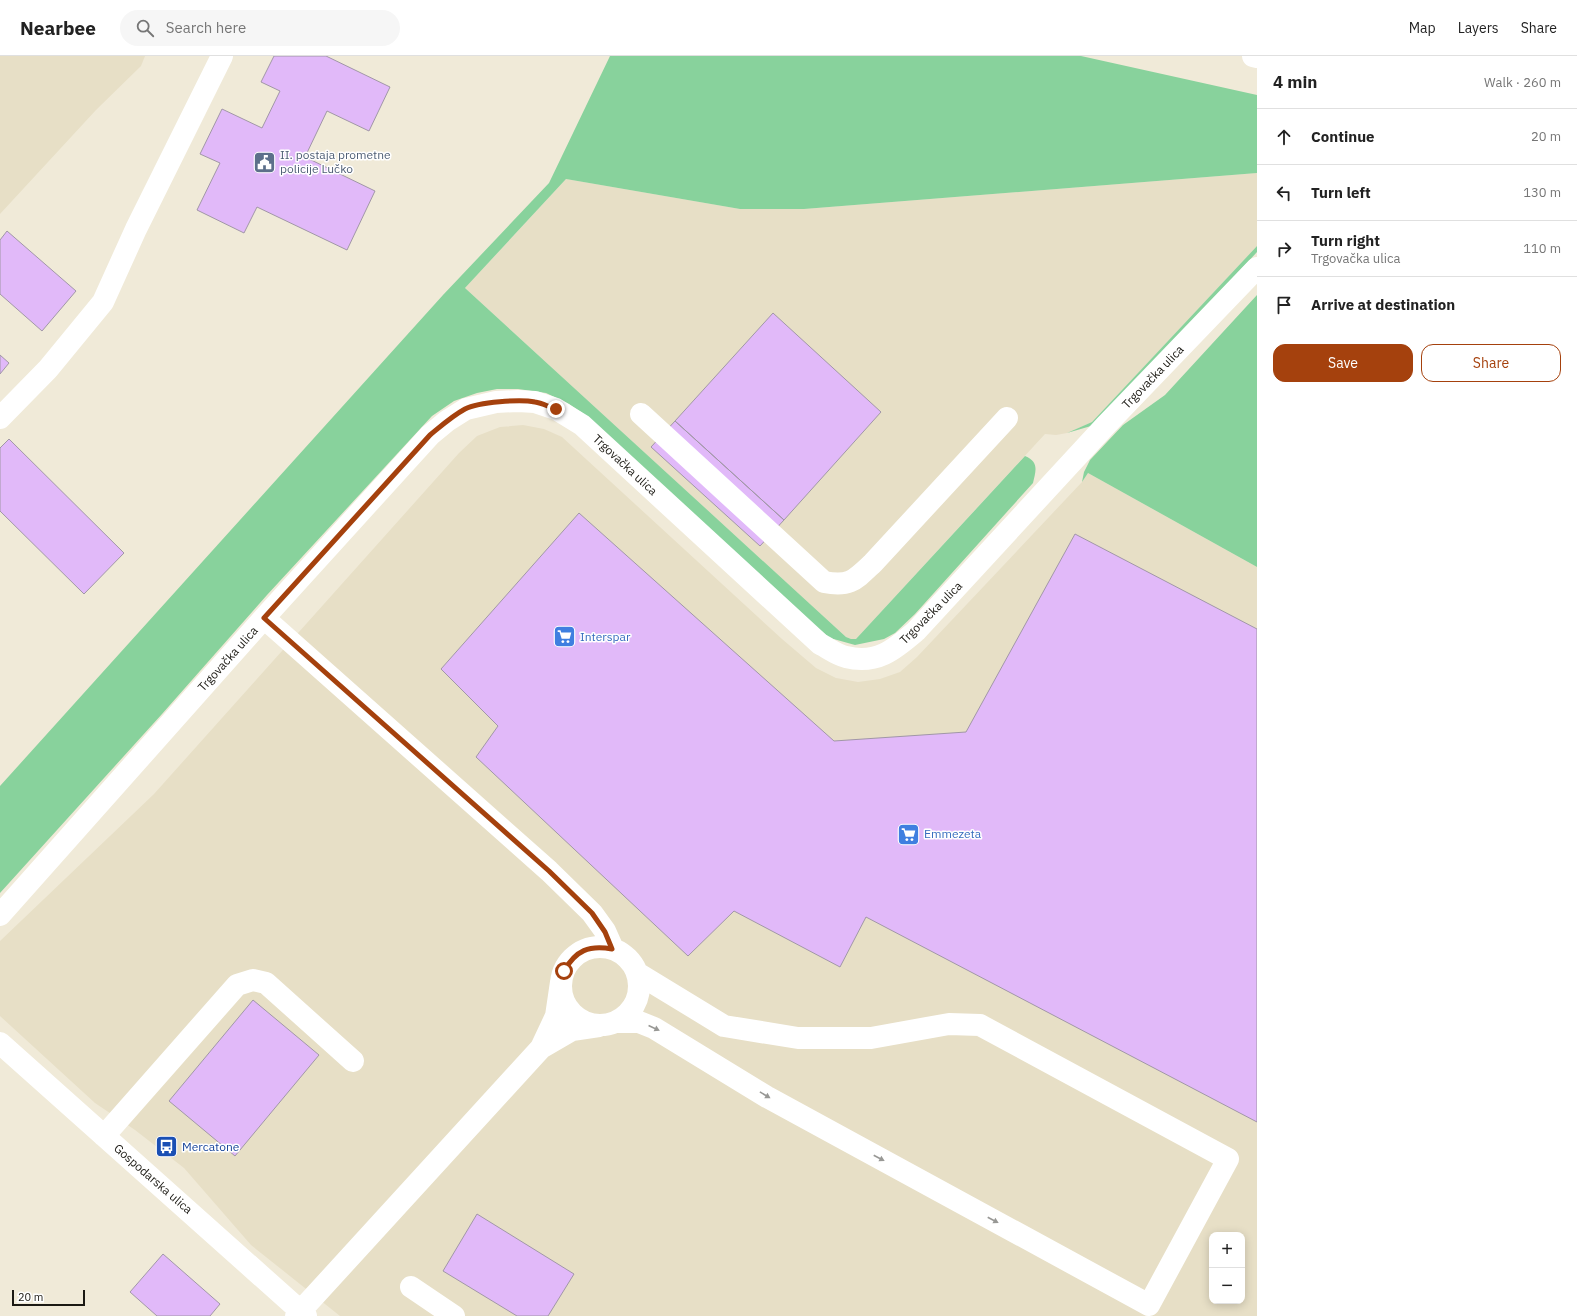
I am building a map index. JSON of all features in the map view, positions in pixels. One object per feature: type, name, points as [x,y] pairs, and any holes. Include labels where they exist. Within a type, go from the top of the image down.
[{"type":"main road","points":[[0,418],[48,369],[103,302],[136,229],[222,56]]},
{"type":"main road","points":[[1253,56],[1257,57]]},
{"type":"main road","name":"Trgovačka ulica","points":[[0,915],[264,618],[430,435],[447,421],[466,409],[496,402],[518,401],[535,402],[556,409],[582,425],[820,644],[845,657],[861,659],[878,657],[893,650],[916,631],[1106,425],[1257,268]]},
{"type":"main road","points":[[641,414],[824,582],[838,584],[855,580],[873,563],[1007,418]]},
{"type":"main road","points":[[264,618],[549,871],[592,913],[605,932],[612,949]]},
{"type":"main road","points":[[301,1314],[541,1048],[556,1016],[561,982],[570,961],[579,953],[589,948],[601,947],[612,949],[623,954],[631,962],[637,973],[639,984],[638,996],[633,1007],[626,1016],[610,1023],[572,1030],[541,1048]]},
{"type":"main road","points":[[561,982],[562,994],[566,1005],[572,1014],[582,1021],[593,1025],[639,1022],[654,1028],[767,1097],[1149,1305],[1228,1159],[980,1025],[949,1024],[871,1038],[798,1038],[724,1026],[637,973]]},
{"type":"main road","points":[[104,1136],[238,985],[253,980],[266,983],[353,1062]]},
{"type":"main road","name":"Gospodarska ulica","points":[[0,1043],[301,1314]]},
{"type":"main road","points":[[411,1287],[454,1316]]},
{"type":"shaded area","points":[[0,56],[145,56],[141,66],[96,110],[0,214]]},
{"type":"shaded area","points":[[1257,173],[1257,246],[1092,422],[1067,433],[1056,435],[1045,434],[856,639],[846,637],[465,288],[566,179],[740,209],[804,209]]},
{"type":"shaded area","points":[[523,425],[544,429],[562,437],[782,639],[816,668],[836,678],[858,682],[880,679],[900,672],[917,657],[1082,482],[1088,473],[1257,567],[1257,1316],[340,1316],[251,1245],[184,1168],[135,1130],[95,1103],[0,1016],[0,941],[154,794],[459,453],[477,436],[500,427]]},
{"type":"green space","points":[[610,56],[1081,56],[1257,95],[1257,173],[804,209],[740,209],[566,179],[465,288],[846,637],[856,639],[1025,456],[1033,461],[1035,467],[1033,483],[915,614],[895,633],[884,639],[855,645],[830,638],[815,626],[588,417],[569,404],[546,393],[518,389],[497,389],[477,393],[454,401],[432,416],[267,595],[162,714],[0,893],[0,786],[443,295],[549,183]]},
{"type":"green space","points":[[1257,246],[1257,252],[1170,346],[1091,426],[1067,433],[1092,422]]},
{"type":"green space","points":[[1257,295],[1257,567],[1088,473],[1082,482],[1084,472],[1090,460],[1123,425],[1165,395]]},
{"type":"building","points":[[274,56],[326,56],[390,87],[369,131],[327,111],[305,157],[375,191],[347,250],[257,207],[244,233],[197,210],[220,163],[200,154],[222,109],[262,128],[280,91],[261,82]]},
{"type":"building","points":[[7,231],[76,291],[42,331],[0,294],[0,240]]},
{"type":"building","points":[[773,313],[881,412],[784,520],[675,421]]},
{"type":"building","points":[[0,355],[9,363],[0,374]]},
{"type":"building","points":[[675,421],[784,520],[760,546],[651,447]]},
{"type":"building","points":[[9,439],[124,553],[84,594],[0,511],[0,448]]},
{"type":"building","name":"Emmezeta","points":[[579,513],[834,741],[966,732],[1075,534],[1257,629],[1257,1122],[866,917],[840,967],[734,911],[688,956],[476,757],[498,726],[441,669]]},
{"type":"building","points":[[253,1000],[319,1055],[235,1156],[169,1101]]},
{"type":"building","points":[[477,1214],[574,1274],[548,1316],[517,1316],[443,1271]]},
{"type":"building","points":[[163,1254],[220,1304],[210,1316],[157,1316],[130,1292]]},
{"type":"place","name":"II. postaja prometne policije Lučko","points":[[265,162]]},
{"type":"place","name":"Interspar","points":[[565,637]]},
{"type":"place","name":"Emmezeta","points":[[908,834]]},
{"type":"place","name":"Mercatone","points":[[166,1147]]},
{"type":"route","points":[[556,409],[535,402],[496,402],[466,409],[447,421],[430,435],[264,618],[549,871],[592,913],[605,932],[612,949],[601,947],[589,948],[579,953],[570,961],[564,971]]}]
